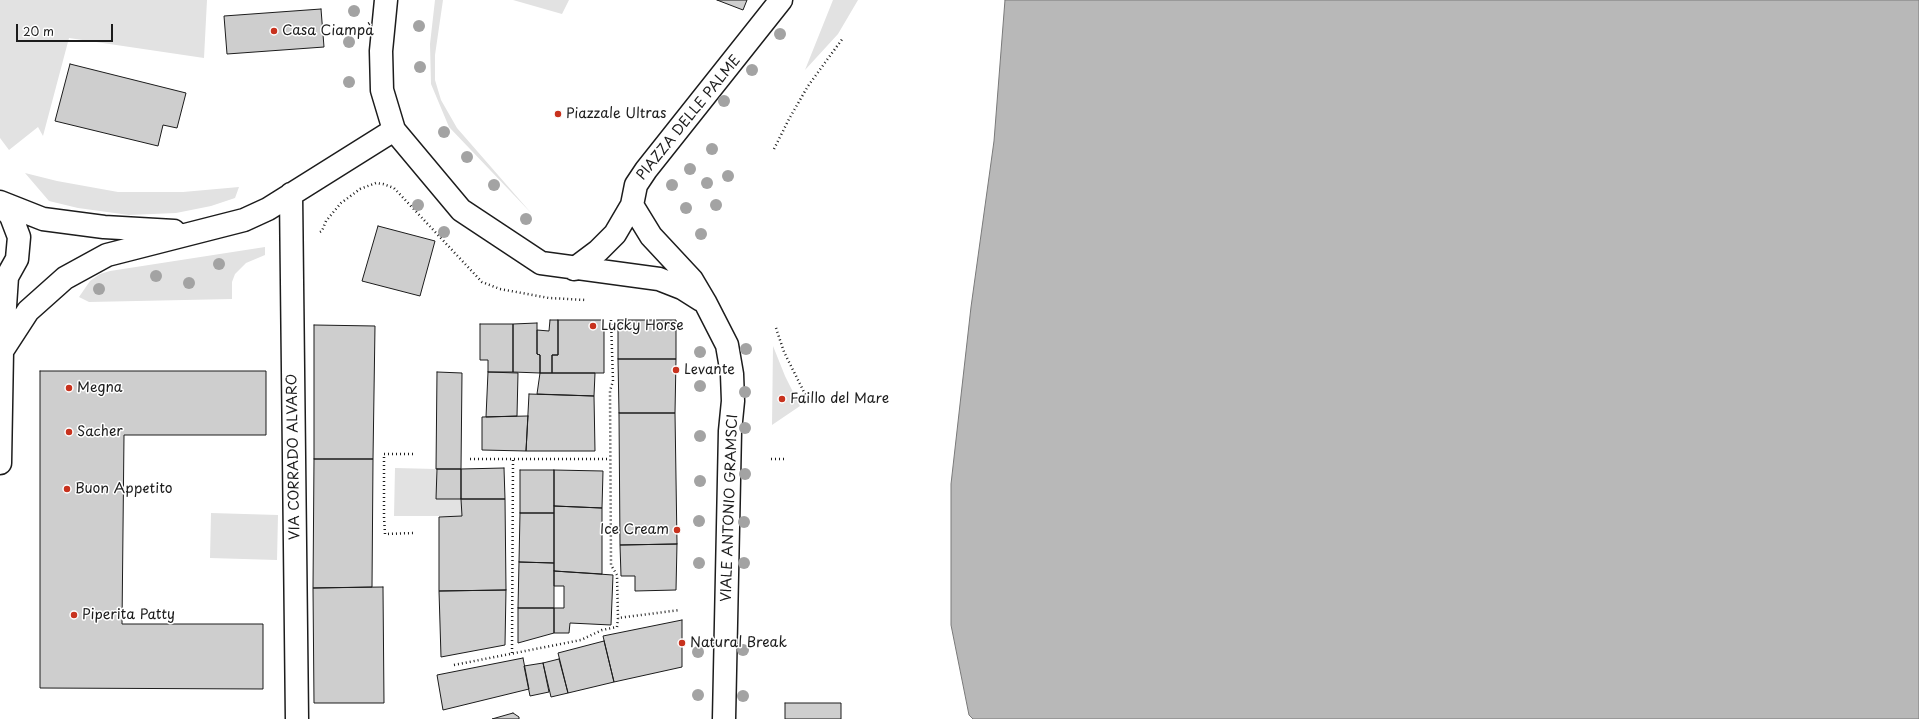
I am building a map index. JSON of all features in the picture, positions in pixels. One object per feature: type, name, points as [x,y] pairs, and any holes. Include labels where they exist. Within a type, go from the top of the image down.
[{"type":"street","points":[[386,0],[381,51],[382,90],[394,130],[461,210],[542,263],[574,269],[659,279],[682,288],[705,302]]},
{"type":"street","name":"PIAZZA DELLE PALME","points":[[574,269],[598,251],[615,234],[632,205],[636,185],[646,170],[781,0]]},
{"type":"street","points":[[2,351],[28,311],[65,278],[107,255],[244,220],[268,209],[394,130]]},
{"type":"street","name":"VIA CORRADO ALVARO","points":[[291,194],[297,719]]},
{"type":"street","points":[[0,203],[43,219],[104,227],[193,232]]},
{"type":"street","points":[[0,203],[11,216],[19,237],[17,259],[4,280],[0,463]]},
{"type":"street","points":[[632,205],[652,236],[692,280],[705,302]]},
{"type":"street","name":"VIALE ANTONIO GRAMSCI","points":[[705,302],[727,346],[732,374],[733,401],[730,431],[724,719]]},
{"type":"path","points":[[774,149],[789,118],[808,86],[843,38]]},
{"type":"path","points":[[292,239],[322,231],[326,221],[341,203],[360,189],[376,184],[383,184],[394,188],[482,282],[500,289],[549,298],[587,300]]},
{"type":"path","points":[[454,665],[581,640],[602,630],[617,627],[617,575],[611,565],[610,391],[613,381],[611,320]]},
{"type":"path","points":[[776,328],[784,352],[808,400]]},
{"type":"path","points":[[413,454],[384,454],[384,517],[385,534],[415,533]]},
{"type":"path","points":[[470,459],[610,459]]},
{"type":"path","points":[[512,654],[513,459]]},
{"type":"path","points":[[771,459],[787,459]]},
{"type":"path","points":[[618,618],[680,610]]},
{"type":"shaded area","points":[[0,0],[207,0],[204,58],[69,38],[43,136],[38,127],[9,150],[0,138]]},
{"type":"shaded area","points":[[435,0],[443,0],[435,55],[435,80],[441,100],[457,128],[532,214],[449,127],[431,84],[430,44]]},
{"type":"shaded area","points":[[513,0],[569,0],[562,14]]},
{"type":"shaded area","points":[[833,0],[858,0],[838,34],[805,70]]},
{"type":"shaded area","points":[[1005,0],[1919,0],[1919,719],[973,719],[969,715],[951,625],[951,484],[971,307],[994,141]]},
{"type":"shaded area","points":[[25,173],[57,181],[118,192],[183,192],[239,187],[235,198],[211,206],[176,213],[129,215],[78,208],[49,201]]},
{"type":"shaded area","points":[[265,247],[265,255],[246,263],[235,274],[232,282],[232,299],[89,302],[79,297],[90,281],[100,274],[110,271]]},
{"type":"shaded area","points":[[773,346],[785,376],[800,406],[772,425]]},
{"type":"shaded area","points":[[395,468],[436,469],[437,499],[461,499],[462,516],[394,516]]},
{"type":"shaded area","points":[[211,513],[278,515],[277,560],[210,558]]},
{"type":"building","points":[[717,0],[747,0],[743,10]]},
{"type":"building","name":"Casa Ciampà","points":[[321,9],[324,47],[227,54],[224,16]]},
{"type":"building","points":[[70,64],[186,93],[177,128],[163,125],[158,146],[55,121]]},
{"type":"building","points":[[378,226],[435,241],[420,296],[362,281]]},
{"type":"building","points":[[550,320],[558,320],[558,355],[552,355],[552,373],[540,373],[540,355],[537,354],[537,330],[549,331]]},
{"type":"building","points":[[558,320],[604,320],[604,373],[552,373],[552,355],[558,355]]},
{"type":"building","points":[[618,320],[676,320],[676,359],[618,359]]},
{"type":"building","points":[[537,323],[537,354],[540,355],[540,373],[513,372],[513,324]]},
{"type":"building","points":[[480,324],[513,324],[513,372],[488,372],[488,360],[480,360]]},
{"type":"building","points":[[314,325],[375,326],[373,459],[314,459]]},
{"type":"building","points":[[618,359],[676,359],[675,413],[619,413]]},
{"type":"building","points":[[40,371],[266,371],[266,435],[124,435],[122,624],[263,624],[263,689],[40,688]]},
{"type":"building","points":[[437,372],[462,373],[461,469],[436,469]]},
{"type":"building","points":[[488,372],[518,373],[517,416],[486,417]]},
{"type":"building","points":[[540,373],[595,373],[594,396],[537,394]]},
{"type":"building","points":[[529,394],[594,396],[595,451],[526,451]]},
{"type":"building","points":[[619,413],[675,413],[677,544],[620,545]]},
{"type":"building","points":[[528,416],[526,451],[482,450],[482,417]]},
{"type":"building","points":[[314,459],[373,459],[372,587],[313,588]]},
{"type":"building","points":[[504,468],[505,499],[461,499],[461,469]]},
{"type":"building","points":[[437,469],[461,469],[461,499],[436,499]]},
{"type":"building","points":[[520,470],[554,470],[554,513],[520,513]]},
{"type":"building","points":[[554,470],[603,471],[602,508],[554,506]]},
{"type":"building","points":[[461,499],[505,499],[506,590],[439,591],[439,517],[462,516]]},
{"type":"building","points":[[554,506],[602,508],[602,574],[554,571]]},
{"type":"building","points":[[520,513],[554,513],[554,563],[519,562]]},
{"type":"building","points":[[677,544],[676,590],[635,591],[635,576],[621,576],[620,545]]},
{"type":"building","points":[[519,562],[554,563],[554,608],[518,608]]},
{"type":"building","points":[[554,571],[613,575],[611,625],[570,623],[569,633],[554,633],[554,608],[564,608],[564,586],[554,586]]},
{"type":"building","points":[[383,587],[384,703],[314,703],[313,588]]},
{"type":"building","points":[[506,590],[505,645],[441,657],[439,591]]},
{"type":"building","points":[[518,608],[554,608],[554,633],[518,643]]},
{"type":"building","points":[[682,620],[682,667],[614,682],[603,636]]},
{"type":"building","points":[[604,641],[614,682],[568,693],[558,653]]},
{"type":"building","points":[[523,658],[529,689],[443,710],[437,675]]},
{"type":"building","points":[[559,659],[568,693],[551,697],[543,663]]},
{"type":"building","points":[[543,663],[549,692],[530,696],[524,666]]},
{"type":"building","points":[[785,703],[841,703],[841,719],[785,719]]},
{"type":"building","points":[[513,713],[519,717],[519,719],[492,719]]},
{"type":"place","name":"Casa Ciampà","points":[[274,31]]},
{"type":"place","name":"Piazzale Ultras","points":[[558,114]]},
{"type":"place","name":"Lucky Horse","points":[[593,326]]},
{"type":"place","name":"Levante","points":[[676,370]]},
{"type":"place","name":"Megna","points":[[69,388]]},
{"type":"place","name":"Faillo del Mare","points":[[782,399]]},
{"type":"place","name":"Sacher","points":[[69,432]]},
{"type":"place","name":"Buon Appetito","points":[[67,489]]},
{"type":"place","name":"Ice Cream","points":[[677,530]]},
{"type":"place","name":"Piperita Patty","points":[[74,615]]},
{"type":"place","name":"Natural Break","points":[[682,643]]}]
